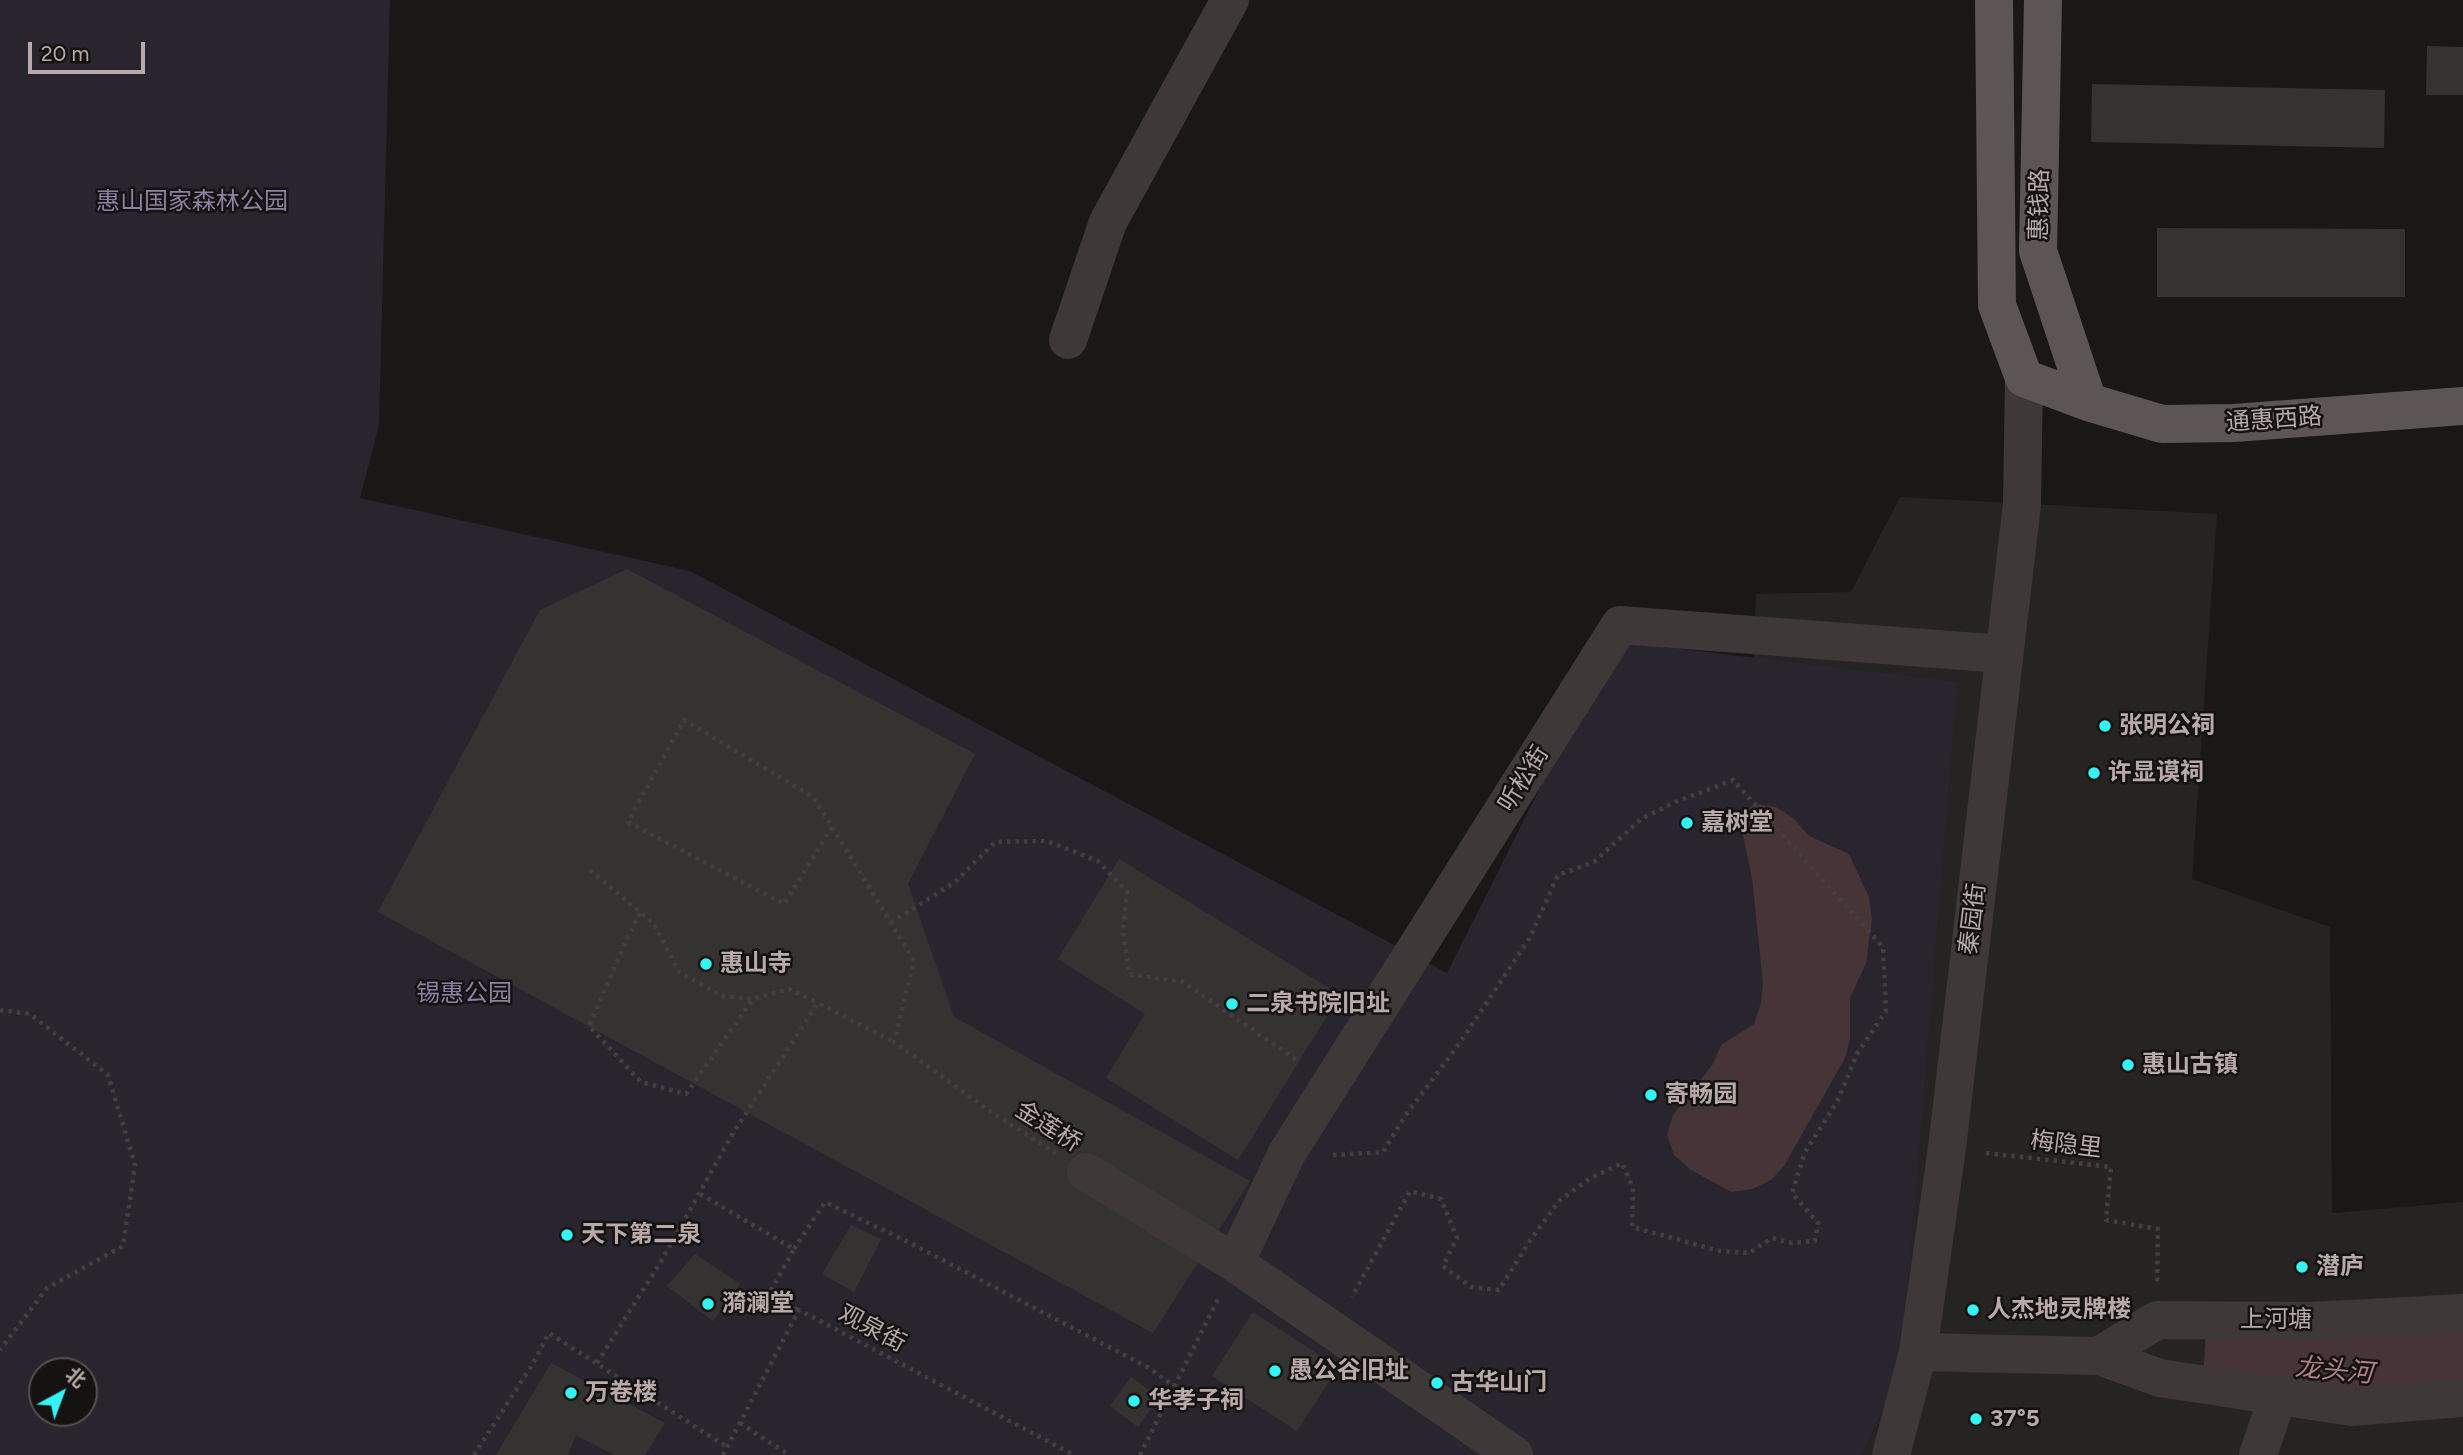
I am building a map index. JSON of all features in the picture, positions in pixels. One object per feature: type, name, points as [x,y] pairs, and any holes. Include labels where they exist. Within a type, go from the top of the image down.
[{"type":"main road","points":[[1994,0],[1997,305],[2024,378]]},
{"type":"main road","name":"惠钱路","points":[[2043,0],[2038,250],[2088,402]]},
{"type":"main road","name":"通惠西路","points":[[2024,378],[2088,402],[2162,424],[2234,423],[2463,406]]},
{"type":"street","points":[[1068,340],[1108,222],[1230,0]]},
{"type":"street","name":"秦园街","points":[[1891,1455],[1918,1352],[1947,1149],[2022,504],[2024,378]]},
{"type":"street","name":"听松街","points":[[1235,1263],[1287,1153],[1620,625],[2003,654]]},
{"type":"street","points":[[1086,1172],[1235,1263],[1514,1455]]},
{"type":"street","name":"上河塘","points":[[2157,1320],[2312,1321],[2463,1313]]},
{"type":"street","points":[[2099,1356],[2157,1320]]},
{"type":"street","points":[[1918,1352],[2099,1356],[2160,1378],[2352,1407],[2463,1398]]},
{"type":"street","points":[[2258,1455],[2278,1396]]},
{"type":"path","points":[[832,827],[783,904],[628,822],[684,720],[813,797],[832,827],[914,961],[894,1042]]},
{"type":"path","points":[[1312,1114],[1331,1155],[1383,1152],[1405,1116],[1459,1044],[1529,939],[1558,875],[1594,862],[1641,819],[1675,802],[1732,780],[1883,947],[1886,1011],[1857,1054],[1837,1102],[1805,1152],[1792,1194],[1818,1223],[1815,1241],[1792,1243],[1772,1238],[1749,1253],[1720,1251],[1632,1227],[1633,1188],[1622,1163],[1589,1179],[1559,1201],[1499,1290],[1471,1287],[1443,1266],[1457,1238],[1441,1199],[1410,1191],[1345,1309],[1342,1337]]},
{"type":"path","points":[[891,923],[955,882],[995,842],[1047,841],[1098,861],[1127,892],[1123,931],[1129,974],[1183,982],[1299,1062],[1335,1079]]},
{"type":"path","points":[[590,870],[654,924],[679,972],[722,996],[753,999],[686,1094],[641,1082],[589,1026],[640,913]]},
{"type":"path","name":"金莲桥","points":[[753,999],[789,989],[894,1042],[991,1112],[1086,1172]]},
{"type":"path","points":[[597,1363],[663,1258],[733,1133],[818,1003]]},
{"type":"path","points":[[0,1010],[30,1014],[108,1075],[135,1165],[123,1246],[47,1288],[0,1350]]},
{"type":"path","name":"梅隐里","points":[[1947,1149],[2111,1167],[2106,1220],[2158,1229],[2157,1320]]},
{"type":"path","points":[[700,1194],[794,1249],[825,1202],[914,1245],[1149,1368],[1174,1385]]},
{"type":"path","name":"观泉街","points":[[794,1249],[766,1299],[799,1310],[1074,1455]]},
{"type":"path","points":[[1140,1455],[1235,1263]]},
{"type":"path","points":[[723,1455],[799,1310]]},
{"type":"path","points":[[474,1455],[532,1365],[549,1333],[727,1447]]},
{"type":"path","points":[[740,1423],[789,1455]]},
{"type":"shaded area","name":"惠山古镇","points":[[1900,497],[2217,514],[2192,879],[2330,927],[2332,1213],[2463,1202],[2463,1455],[1862,1455],[1901,1371],[1754,657],[1756,594],[1851,592]]},
{"type":"green space","name":"锡惠公园","points":[[0,0],[390,0],[379,425],[360,498],[690,571],[1447,973],[1614,641],[1957,682],[1901,1371],[1862,1455],[0,1455]]},
{"type":"water","points":[[1755,804],[1776,807],[1794,819],[1809,836],[1849,854],[1869,897],[1872,920],[1866,963],[1850,998],[1850,1039],[1845,1058],[1784,1166],[1771,1180],[1752,1189],[1731,1192],[1691,1170],[1674,1155],[1667,1135],[1673,1115],[1713,1064],[1721,1045],[1754,1024],[1761,1003],[1763,983],[1752,878],[1739,816]]},
{"type":"water","name":"龙头河","points":[[2463,1330],[2463,1381],[2361,1389],[2203,1376],[2206,1334]]},
{"type":"building","points":[[2427,46],[2463,47],[2463,95],[2426,95]]},
{"type":"building","points":[[2092,84],[2385,90],[2384,148],[2091,142]]},
{"type":"building","points":[[2157,228],[2405,229],[2405,297],[2157,297]]},
{"type":"building","name":"惠山寺","points":[[627,569],[975,754],[908,884],[954,1017],[1250,1181],[1153,1333],[378,912],[540,610]]},
{"type":"building","name":"二泉书院旧址","points":[[1119,859],[1340,995],[1238,1160],[1106,1078],[1145,1014],[1058,959]]},
{"type":"building","points":[[851,1225],[881,1239],[854,1292],[822,1274]]},
{"type":"building","name":"漪澜堂","points":[[695,1254],[740,1284],[713,1321],[667,1286]]},
{"type":"building","name":"愚公谷旧址","points":[[1253,1312],[1338,1367],[1297,1431],[1212,1376]]},
{"type":"building","name":"万卷楼","points":[[551,1363],[665,1423],[645,1455],[614,1455],[576,1435],[568,1455],[496,1455]]},
{"type":"building","name":"华孝子祠","points":[[1131,1377],[1159,1397],[1138,1427],[1110,1406]]},
{"type":"place","name":"张明公祠","points":[[2105,726]]},
{"type":"place","name":"许显谟祠","points":[[2094,773]]},
{"type":"place","name":"嘉树堂","points":[[1687,823]]},
{"type":"place","name":"惠山寺","points":[[706,964]]},
{"type":"place","name":"二泉书院旧址","points":[[1232,1004]]},
{"type":"place","name":"惠山古镇","points":[[2128,1065]]},
{"type":"place","name":"寄畅园","points":[[1651,1095]]},
{"type":"place","name":"天下第二泉","points":[[567,1235]]},
{"type":"place","name":"潜庐","points":[[2302,1267]]},
{"type":"place","name":"漪澜堂","points":[[708,1304]]},
{"type":"place","name":"人杰地灵牌楼","points":[[1973,1310]]},
{"type":"place","name":"愚公谷旧址","points":[[1275,1371]]},
{"type":"place","name":"古华山门","points":[[1437,1383]]},
{"type":"place","name":"万卷楼","points":[[571,1393]]},
{"type":"place","name":"华孝子祠","points":[[1134,1401]]},
{"type":"place","name":"37°5","points":[[1976,1419]]},
{"type":"park label","name":"惠山国家森林公园","points":[[192,202]]}]
